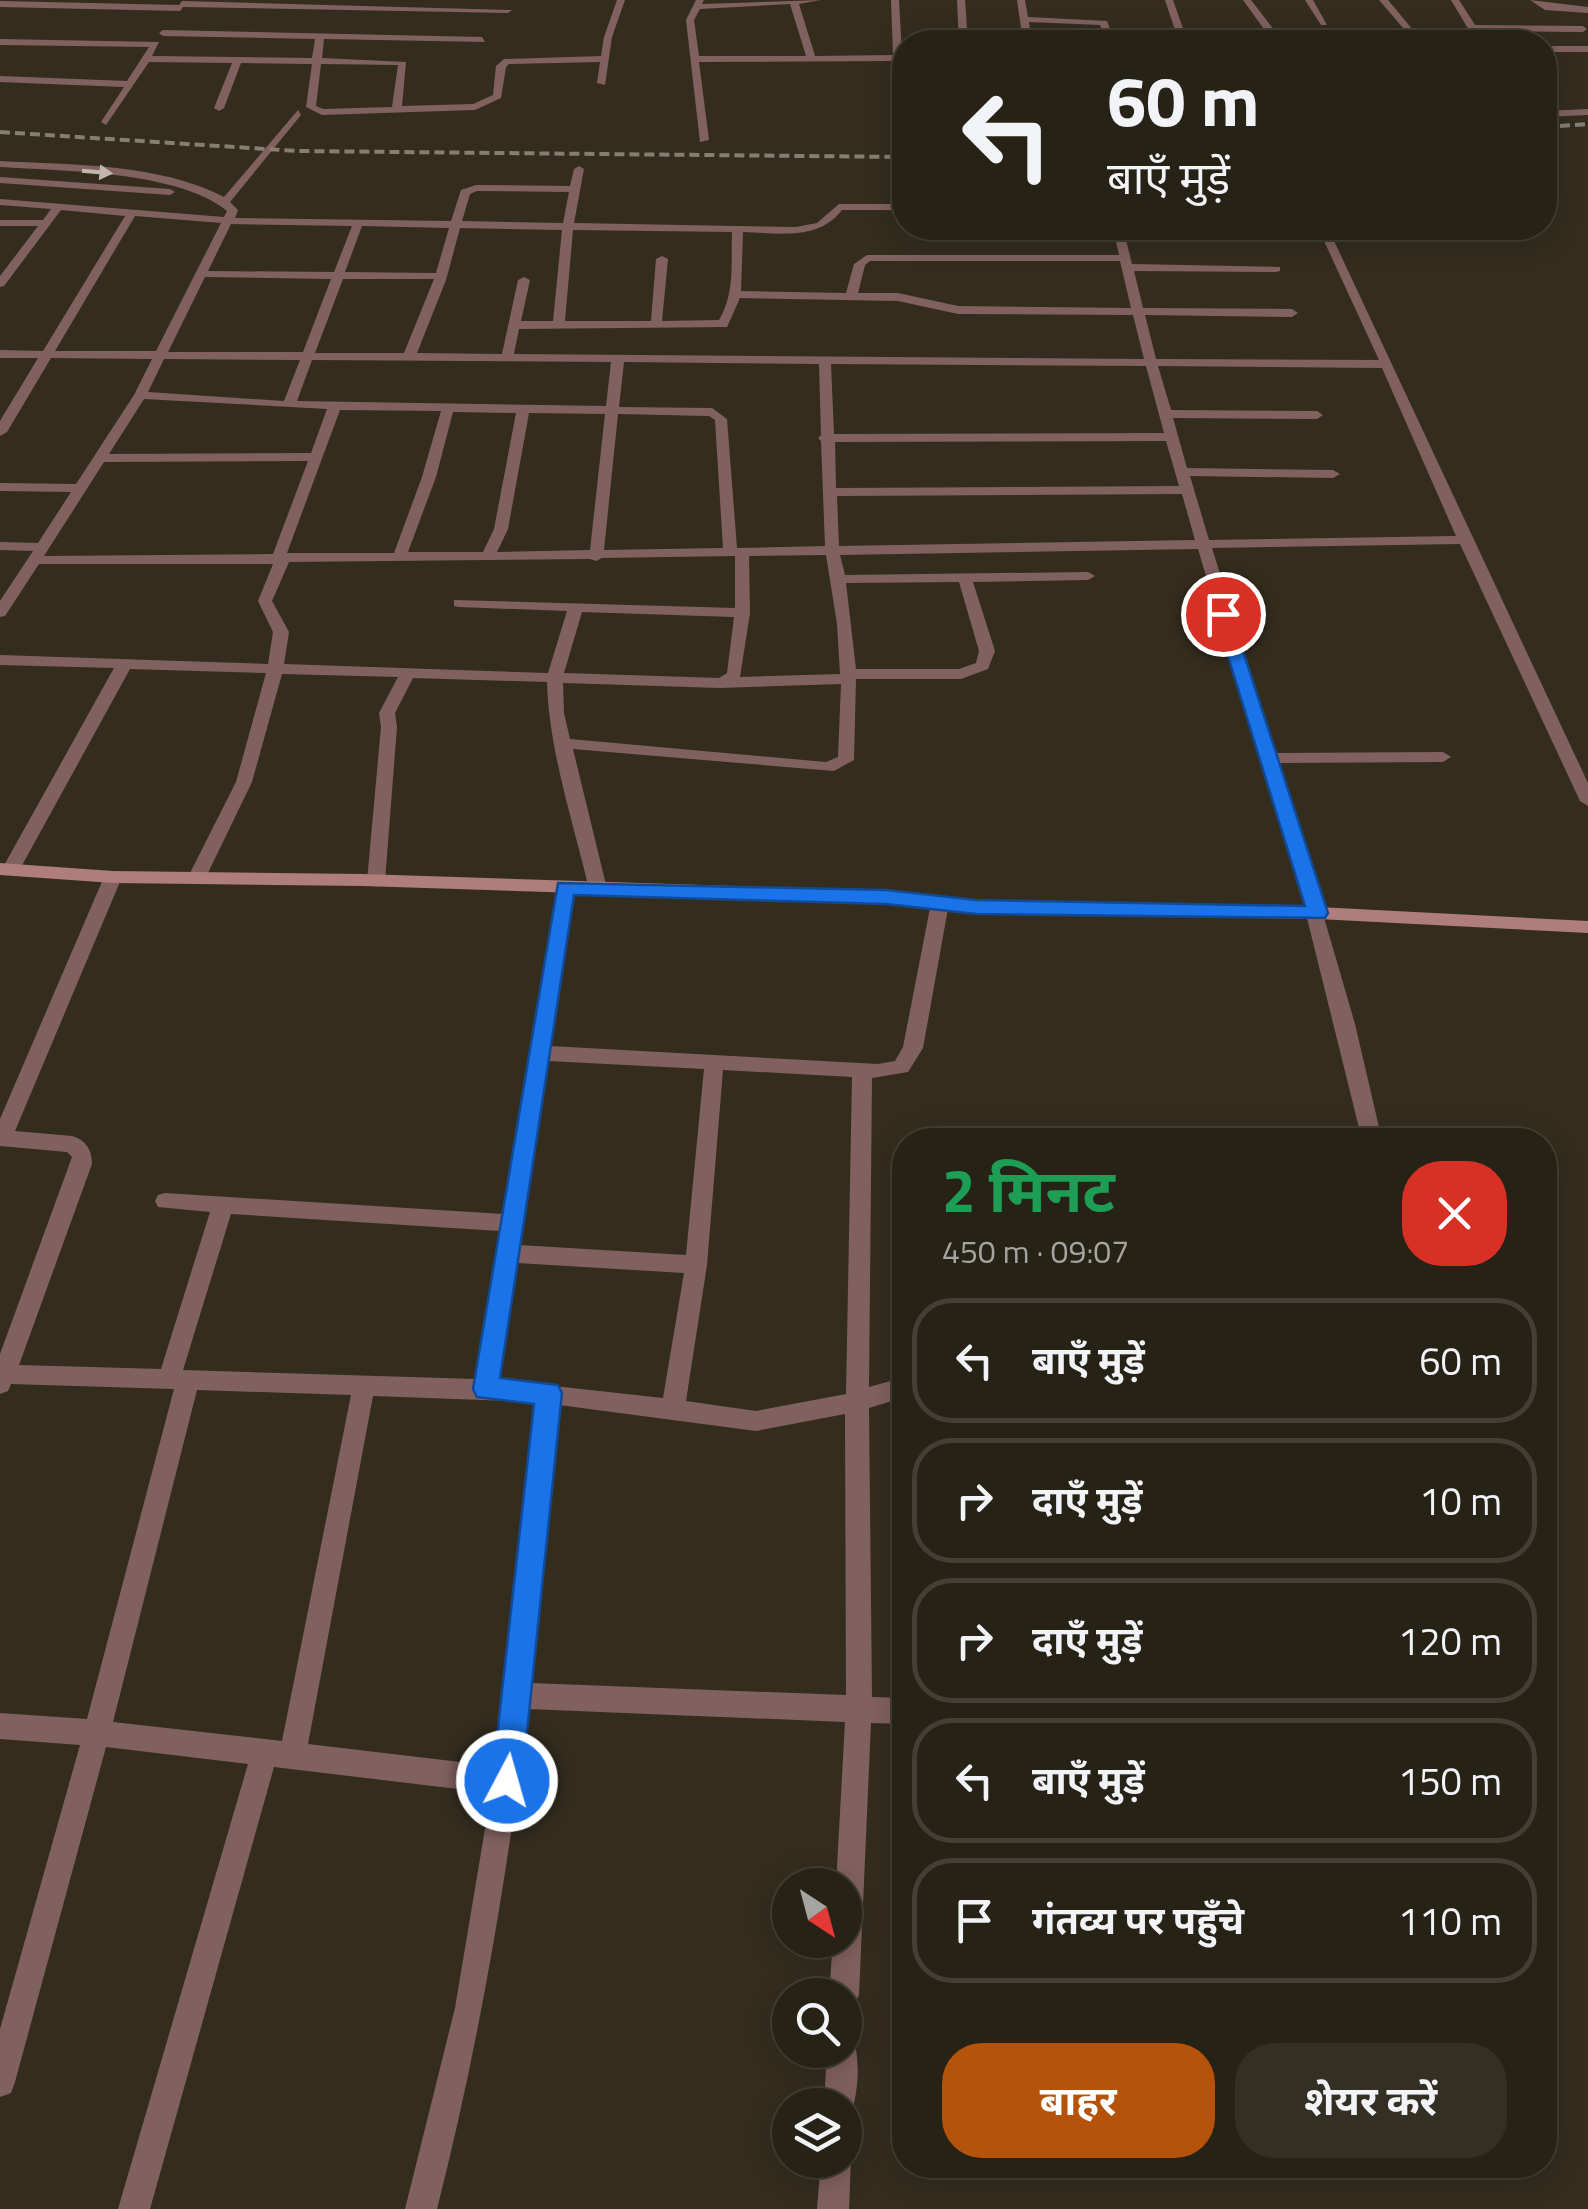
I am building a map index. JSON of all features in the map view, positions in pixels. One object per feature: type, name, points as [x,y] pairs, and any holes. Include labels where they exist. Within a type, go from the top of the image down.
[{"type":"street","points":[[602,83],[608,37],[621,0]]},
{"type":"street","points":[[704,140],[690,20],[698,3],[817,0]]},
{"type":"street","points":[[895,0],[898,30]]},
{"type":"street","points":[[960,0],[963,30]]},
{"type":"street","points":[[1021,0],[1025,30]]},
{"type":"street","points":[[1169,0],[1179,30]]},
{"type":"street","points":[[1247,0],[1269,30]]},
{"type":"street","points":[[1309,0],[1324,22]]},
{"type":"street","points":[[1383,0],[1409,30]]},
{"type":"street","points":[[1456,0],[1472,28],[1582,29]]},
{"type":"street","points":[[1534,0],[1546,6],[1588,10]]},
{"type":"street","points":[[794,2],[811,57]]},
{"type":"street","points":[[329,3],[317,35],[311,107],[314,111],[396,112],[484,105],[498,96],[501,66],[507,61],[605,59]]},
{"type":"street","points":[[0,4],[329,3],[508,10]]},
{"type":"street","points":[[106,122],[182,4]]},
{"type":"street","points":[[1024,20],[1104,23],[1106,30]]},
{"type":"street","points":[[163,33],[482,40]]},
{"type":"street","points":[[0,42],[156,44]]},
{"type":"street","points":[[1557,49],[1588,50]]},
{"type":"street","points":[[695,59],[892,58]]},
{"type":"street","points":[[146,60],[387,60],[402,64],[396,112]]},
{"type":"street","points":[[219,108],[238,60]]},
{"type":"street","points":[[0,79],[130,84]]},
{"type":"street","points":[[1557,113],[1588,112]]},
{"type":"street","points":[[226,201],[298,113]]},
{"type":"street","points":[[0,164],[130,175],[207,194],[226,201],[233,210],[140,395],[0,613]]},
{"type":"street","points":[[558,326],[568,224],[579,169]]},
{"type":"street","points":[[0,180],[207,194]]},
{"type":"street","points":[[408,356],[440,276],[453,222],[469,189],[575,189]]},
{"type":"street","points":[[0,202],[231,220],[811,229],[830,223],[840,207],[892,207]]},
{"type":"street","points":[[0,284],[58,207]]},
{"type":"street","points":[[0,432],[132,213]]},
{"type":"street","points":[[0,222],[45,223]]},
{"type":"street","points":[[289,405],[359,222]]},
{"type":"street","points":[[514,325],[722,324],[728,320],[733,294],[738,228]]},
{"type":"street","points":[[1121,240],[1150,364],[1174,436],[1200,542],[1318,913],[1369,1128]]},
{"type":"street","points":[[1329,240],[1588,801]]},
{"type":"street","points":[[851,296],[860,264],[867,258],[1276,269]]},
{"type":"street","points":[[656,326],[662,259]]},
{"type":"street","points":[[203,274],[440,276]]},
{"type":"street","points":[[507,358],[524,280]]},
{"type":"street","points":[[733,294],[906,298],[958,310],[1292,312]]},
{"type":"street","points":[[0,354],[1386,364]]},
{"type":"street","points":[[596,557],[609,410],[618,359]]},
{"type":"street","points":[[562,743],[835,766],[848,756],[841,579],[832,551],[825,438],[825,362]]},
{"type":"street","points":[[140,395],[289,405],[719,415],[743,613],[735,673],[725,682]]},
{"type":"street","points":[[197,877],[244,782],[276,670],[281,632],[265,601],[335,406]]},
{"type":"street","points":[[399,558],[429,477],[448,408]]},
{"type":"street","points":[[488,556],[501,529],[523,409]]},
{"type":"street","points":[[1167,414],[1317,415]]},
{"type":"street","points":[[825,438],[1174,436]]},
{"type":"street","points":[[100,458],[318,458]]},
{"type":"street","points":[[830,492],[1334,474]]},
{"type":"street","points":[[0,487],[82,488]]},
{"type":"street","points":[[0,546],[38,554],[280,561],[1464,540]]},
{"type":"street","points":[[841,579],[1088,576]]},
{"type":"street","points":[[0,660],[725,682],[961,674],[983,666],[987,651],[965,579]]},
{"type":"street","points":[[459,603],[743,613]]},
{"type":"street","points":[[576,607],[556,677],[556,713],[598,889]]},
{"type":"street","points":[[124,666],[6,869],[113,877],[376,880],[886,897],[940,903],[1318,913],[1588,927]]},
{"type":"street","points":[[376,880],[389,728],[386,713],[408,673]]},
{"type":"street","points":[[1270,758],[1443,757]]},
{"type":"street","points":[[113,877],[1,1138],[72,1144],[82,1154],[82,1164],[2,1379],[486,1389],[548,1393],[756,1421],[892,1390]]},
{"type":"street","points":[[486,1389],[565,888]]},
{"type":"street","points":[[539,1053],[890,1070],[908,1058],[940,903]]},
{"type":"street","points":[[673,1409],[696,1265],[714,1062]]},
{"type":"street","points":[[845,1978],[859,1709],[862,1070]]},
{"type":"street","points":[[166,1201],[512,1223]]},
{"type":"street","points":[[0,2082],[97,1733],[222,1204]]},
{"type":"street","points":[[507,1253],[696,1265]]},
{"type":"street","points":[[134,2209],[278,1754],[364,1385]]},
{"type":"street","points":[[421,2209],[442,2134],[507,1781],[548,1393]]},
{"type":"street","points":[[516,1695],[892,1710]]},
{"type":"street","points":[[0,1726],[97,1733],[507,1781]]},
{"type":"street","points":[[834,2209],[835,2178]]},
{"type":"railway","points":[[1557,126],[1588,124]]},
{"type":"railway","points":[[0,132],[297,151],[892,157]]},
{"type":"route","points":[[507,1781],[548,1393],[486,1389],[565,888],[886,897],[976,907],[1318,913],[1223,614]]}]
